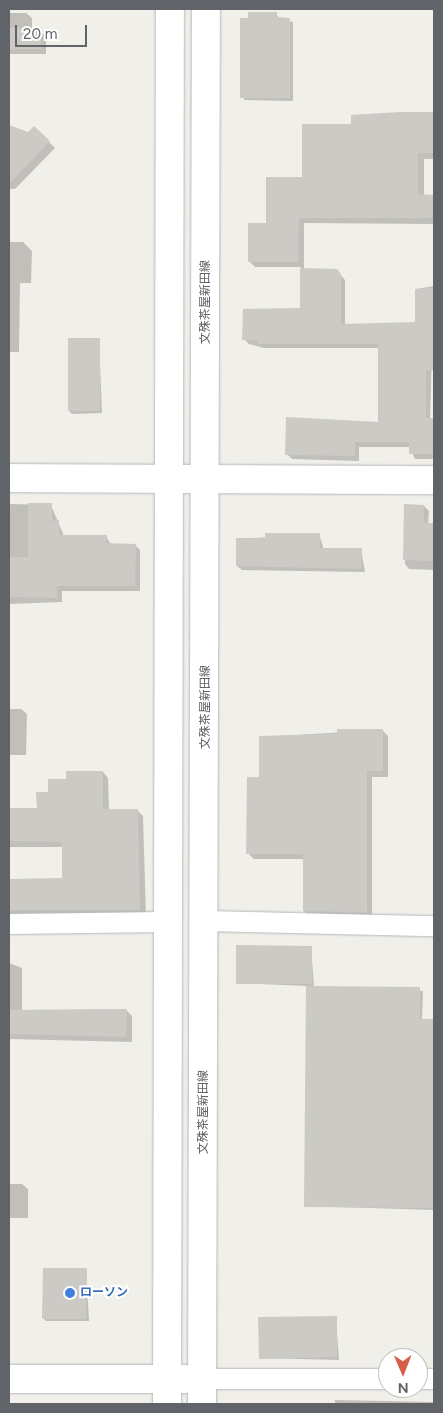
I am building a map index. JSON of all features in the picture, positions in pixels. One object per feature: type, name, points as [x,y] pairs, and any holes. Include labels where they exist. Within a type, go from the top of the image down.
[{"type":"main road","points":[[167,1392],[166,922],[170,9]]},
{"type":"main road","name":"文殊茶屋新田線","points":[[202,1392],[206,921],[206,9]]},
{"type":"main road","points":[[9,478],[206,477],[434,480]]},
{"type":"main road","points":[[9,1379],[167,1392],[202,1392]]},
{"type":"street","points":[[206,921],[434,926]]},
{"type":"street","points":[[9,924],[166,922]]},
{"type":"street","points":[[202,1392],[378,1380]]},
{"type":"building","points":[[248,12],[277,12],[276,17],[290,18],[290,98],[240,98],[240,18],[248,18]]},
{"type":"building","points":[[9,28],[41,28],[41,49],[9,49]]},
{"type":"building","points":[[434,112],[434,153],[418,153],[418,194],[434,195],[434,218],[299,218],[298,262],[248,262],[248,223],[266,223],[266,177],[302,177],[302,124],[351,124],[351,115]]},
{"type":"building","points":[[9,125],[28,132],[34,126],[50,141],[9,184]]},
{"type":"building","points":[[300,268],[337,269],[341,274],[341,324],[415,322],[415,289],[434,288],[434,370],[426,370],[426,418],[434,418],[434,454],[409,454],[409,442],[355,442],[355,456],[285,455],[286,417],[378,422],[378,344],[258,344],[258,340],[242,340],[243,309],[300,308]]},
{"type":"building","points":[[68,338],[100,338],[100,411],[68,411]]},
{"type":"building","points":[[28,503],[52,503],[52,521],[59,520],[59,535],[107,535],[106,543],[136,544],[135,586],[57,586],[57,598],[9,597],[9,557],[28,557]]},
{"type":"building","points":[[404,504],[424,505],[424,523],[434,523],[434,561],[403,560]]},
{"type":"building","points":[[265,533],[320,533],[320,548],[362,548],[361,569],[236,566],[236,538],[265,538]]},
{"type":"building","points":[[337,729],[383,729],[383,771],[367,771],[367,913],[303,911],[303,854],[246,854],[247,777],[259,777],[259,736],[337,734]]},
{"type":"building","points":[[66,771],[103,771],[103,809],[138,809],[140,910],[9,910],[9,879],[62,878],[62,842],[9,841],[9,808],[37,808],[36,792],[48,792],[48,779],[66,779]]},
{"type":"building","points":[[236,945],[312,946],[312,984],[236,984]]},
{"type":"building","points":[[306,986],[420,987],[420,1019],[434,1019],[434,1208],[304,1207]]},
{"type":"building","points":[[127,1009],[126,1037],[9,1034],[9,1010]]},
{"type":"building","points":[[43,1268],[87,1268],[86,1319],[42,1319]]},
{"type":"building","points":[[337,1316],[337,1357],[259,1359],[258,1317]]},
{"type":"place","name":"ローソン","points":[[70,1293]]}]
